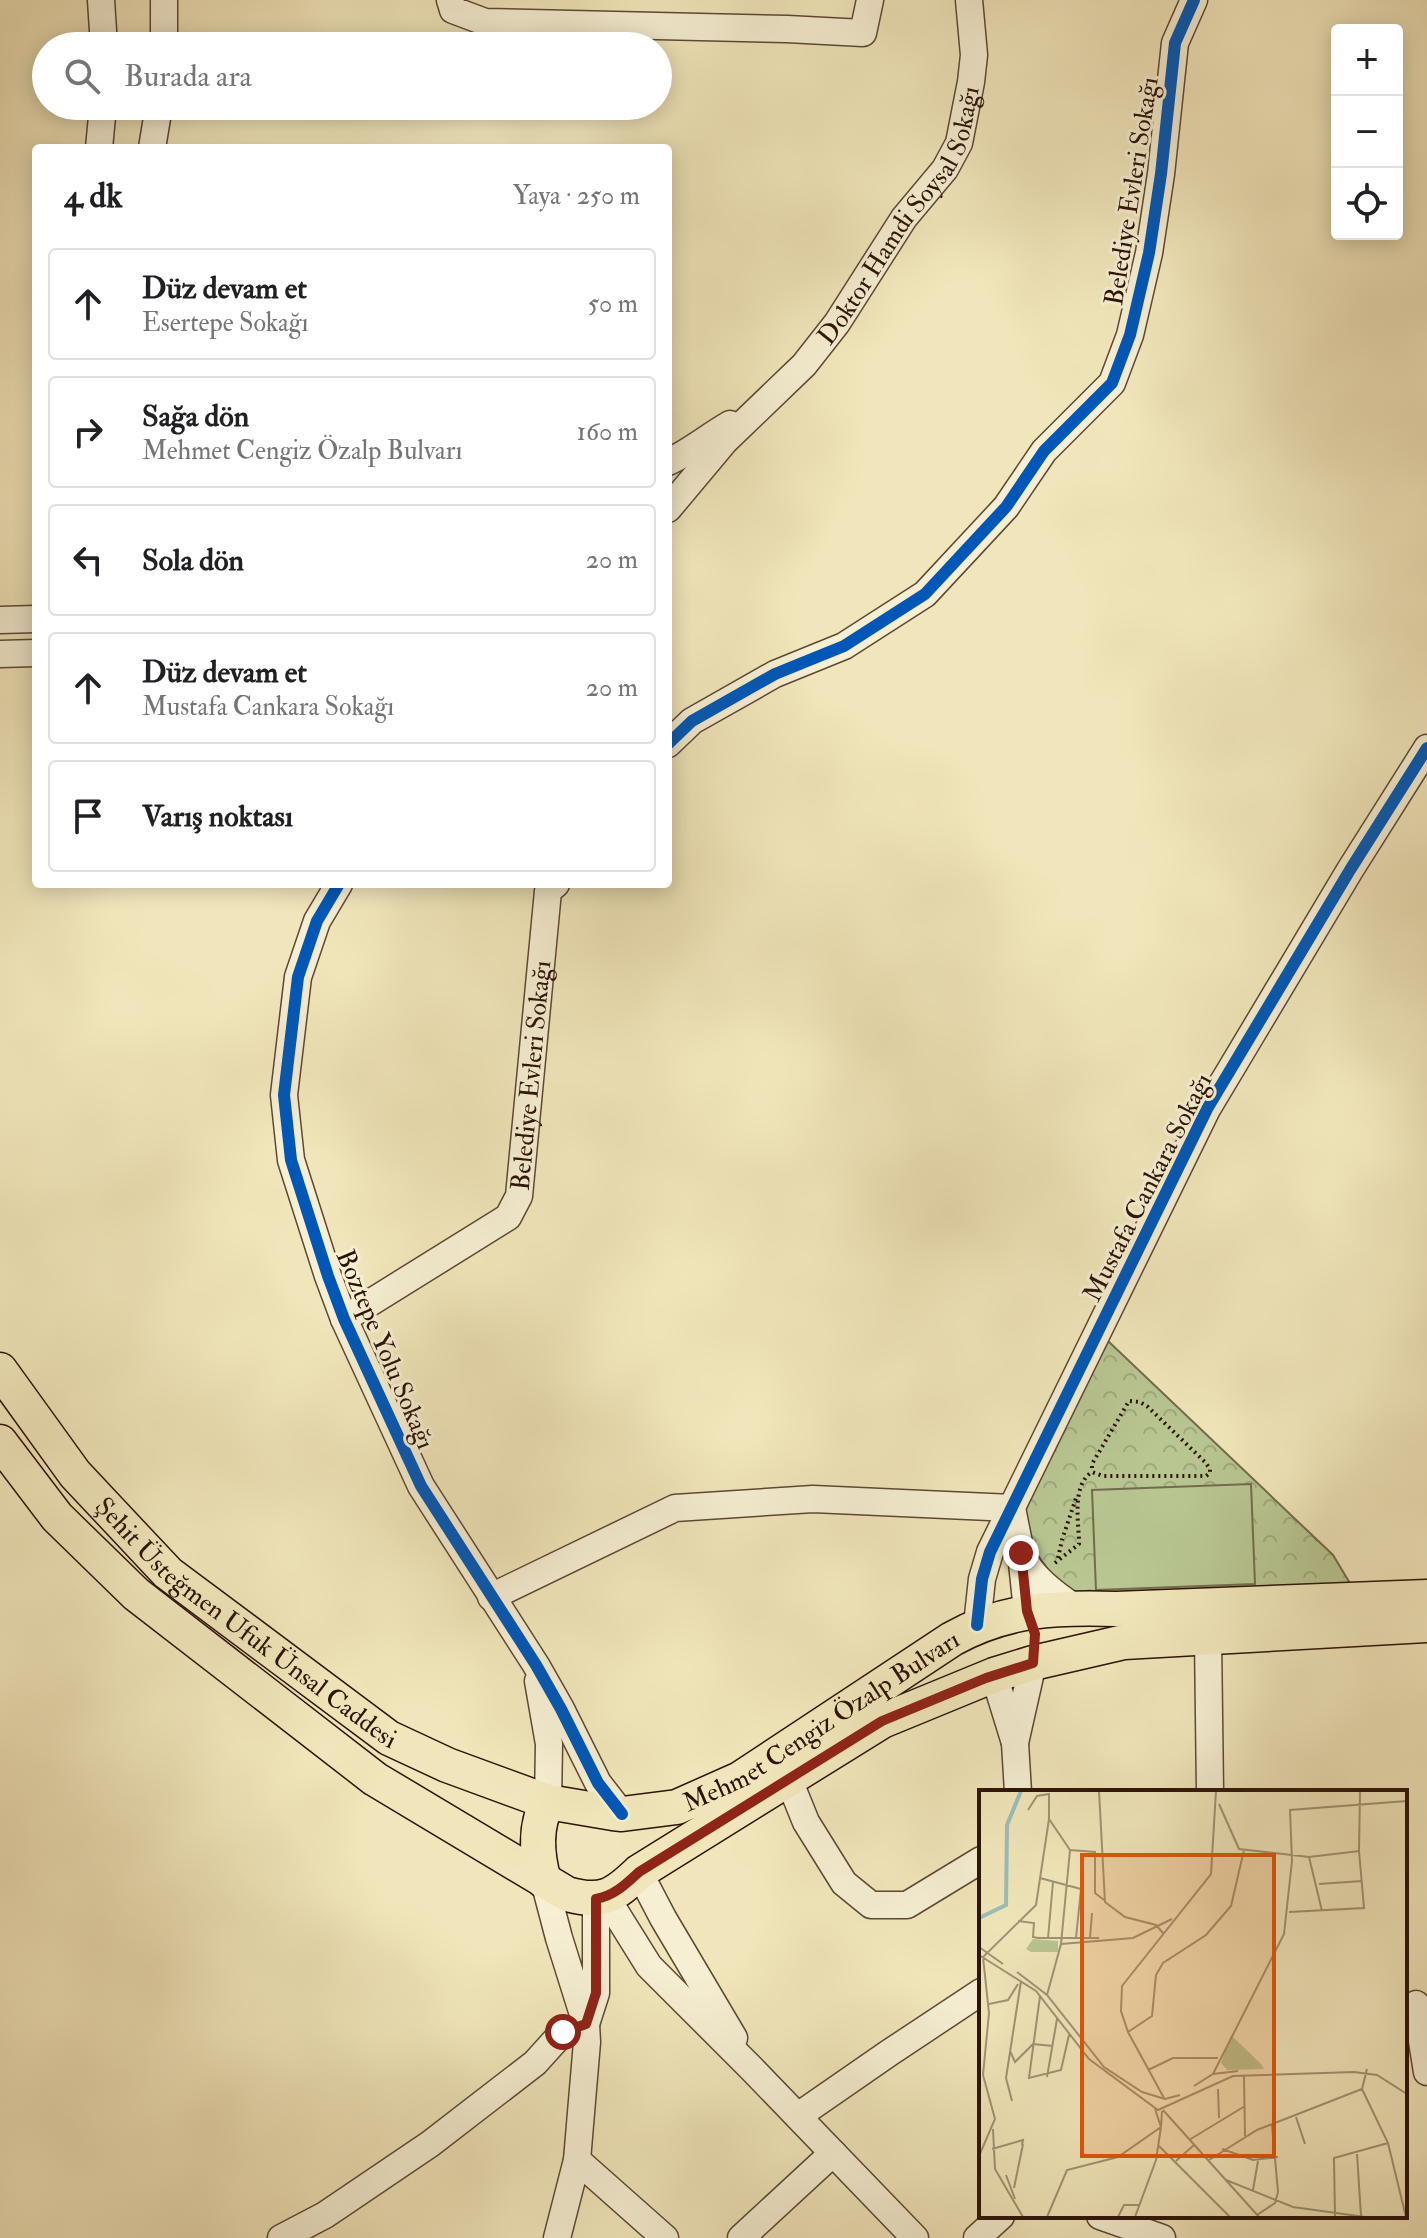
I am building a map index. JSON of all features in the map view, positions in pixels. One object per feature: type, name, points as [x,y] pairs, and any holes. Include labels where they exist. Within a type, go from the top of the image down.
[{"type":"main road","name":"Şehit Üsteğmen Ufuk Ünsal Caddesi","points":[[0,1370],[75,1474],[168,1573],[389,1738],[447,1765],[548,1802]]},
{"type":"main road","name":"Şehit Üsteğmen Ufuk Ünsal Caddesi","points":[[0,1442],[57,1517],[136,1594],[375,1779],[544,1881]]},
{"type":"main road","name":"Mehmet Cengiz Özalp Bulvarı","points":[[548,1802],[622,1814],[677,1807],[740,1779],[952,1639],[977,1625],[1027,1611],[1427,1597]]},
{"type":"main road","points":[[1027,1611],[1035,1634],[1033,1663]]},
{"type":"main road","points":[[977,1625],[975,1649],[980,1661],[994,1675]]},
{"type":"main road","name":"Mehmet Cengiz Özalp Bulvarı","points":[[601,1898],[617,1891],[639,1872],[882,1721],[994,1675],[1124,1642],[1427,1625]]},
{"type":"main road","points":[[548,1802],[540,1822],[538,1846],[544,1881],[567,1894],[585,1899],[601,1898]]},
{"type":"main road","points":[[622,1814],[639,1840],[639,1872]]},
{"type":"street","points":[[101,0],[103,32]]},
{"type":"street","points":[[164,0],[164,32]]},
{"type":"street","points":[[450,0],[453,10],[485,22],[863,33],[870,0]]},
{"type":"street","name":"Doktor Hamdi Soysal Sokağı","points":[[765,405],[804,365],[837,323],[879,254],[945,169],[959,143],[974,55],[969,0]]},
{"type":"street","name":"Belediye Evleri Sokağı","points":[[672,740],[692,721],[775,674],[844,646],[925,594],[1006,507],[1044,451],[1112,383],[1130,335],[1149,253],[1175,43],[1194,0]]},
{"type":"street","points":[[99,144],[102,120]]},
{"type":"street","points":[[153,144],[157,120]]},
{"type":"street","points":[[672,481],[725,441],[765,405]]},
{"type":"street","points":[[672,460],[765,405]]},
{"type":"street","points":[[672,504],[725,441]]},
{"type":"street","points":[[0,620],[32,619]]},
{"type":"street","points":[[0,654],[32,653]]},
{"type":"street","name":"Mustafa Cankara Sokağı","points":[[977,1625],[982,1579],[990,1552],[1207,1109],[1350,870],[1423,762]]},
{"type":"street","name":"Boztepe Yolu Sokağı","points":[[337,888],[317,921],[298,977],[284,1095],[291,1160],[344,1319],[421,1486],[536,1665],[598,1783],[622,1814]]},
{"type":"street","name":"Belediye Evleri Sokağı","points":[[344,1319],[508,1217],[519,1196],[548,891],[551,888]]},
{"type":"street","points":[[491,1597],[675,1508],[813,1499],[1012,1508],[1021,1553],[1027,1611]]},
{"type":"street","points":[[1021,1553],[1027,1565],[1049,1570],[1053,1593],[1074,1607]]},
{"type":"street","points":[[1208,1638],[1210,1790]]},
{"type":"street","points":[[1015,1743],[1033,1663]]},
{"type":"street","points":[[536,1665],[549,1744],[548,1802]]},
{"type":"street","points":[[994,1675],[1015,1743],[1018,1790]]},
{"type":"street","points":[[789,1780],[806,1822],[844,1883],[871,1905],[907,1905],[979,1861]]},
{"type":"street","points":[[639,1872],[752,2069]]},
{"type":"street","points":[[544,1881],[586,2024],[587,2042],[577,2160],[557,2238]]},
{"type":"street","points":[[586,2024],[596,1993],[601,1898]]},
{"type":"street","points":[[601,1898],[649,1966],[915,2238]]},
{"type":"street","points":[[798,2116],[979,1993]]},
{"type":"street","points":[[1416,2003],[1427,2072]]},
{"type":"street","points":[[281,2238],[325,2215],[430,2144],[535,2063],[563,2032],[586,2024]]},
{"type":"street","points":[[741,2238],[833,2153]]},
{"type":"street","points":[[577,2160],[665,2238]]},
{"type":"street","points":[[977,2238],[999,2218]]},
{"type":"street","points":[[1106,2218],[1162,2238]]},
{"type":"path","points":[[1129,1401],[1148,1407],[1210,1469],[1206,1476],[1103,1476],[1092,1472],[1092,1464],[1129,1401]]},
{"type":"path","points":[[1049,1570],[1085,1477],[1092,1472]]},
{"type":"path","points":[[1049,1570],[1079,1544],[1079,1492]]},
{"type":"green space","points":[[1108,1341],[1333,1555],[1354,1590],[1076,1595],[1049,1571],[1033,1548],[1024,1514]]},
{"type":"green space","points":[[1251,1484],[1255,1584],[1096,1590],[1092,1490]]},
{"type":"cycle path","points":[[672,740],[692,721],[775,674],[844,646],[925,594],[1006,507],[1044,451],[1112,383],[1130,335],[1149,253],[1175,43],[1194,0]]},
{"type":"cycle path","points":[[977,1625],[982,1579],[990,1552],[1207,1109],[1427,748]]},
{"type":"cycle path","points":[[337,888],[317,921],[298,977],[284,1095],[291,1160],[344,1319],[421,1486],[536,1665],[598,1783],[622,1814]]},
{"type":"route","points":[[563,2032],[586,2024],[596,1993],[596,1899],[617,1891],[639,1872],[882,1721],[986,1678],[1033,1663],[1035,1634],[1027,1611],[1021,1553]]}]
